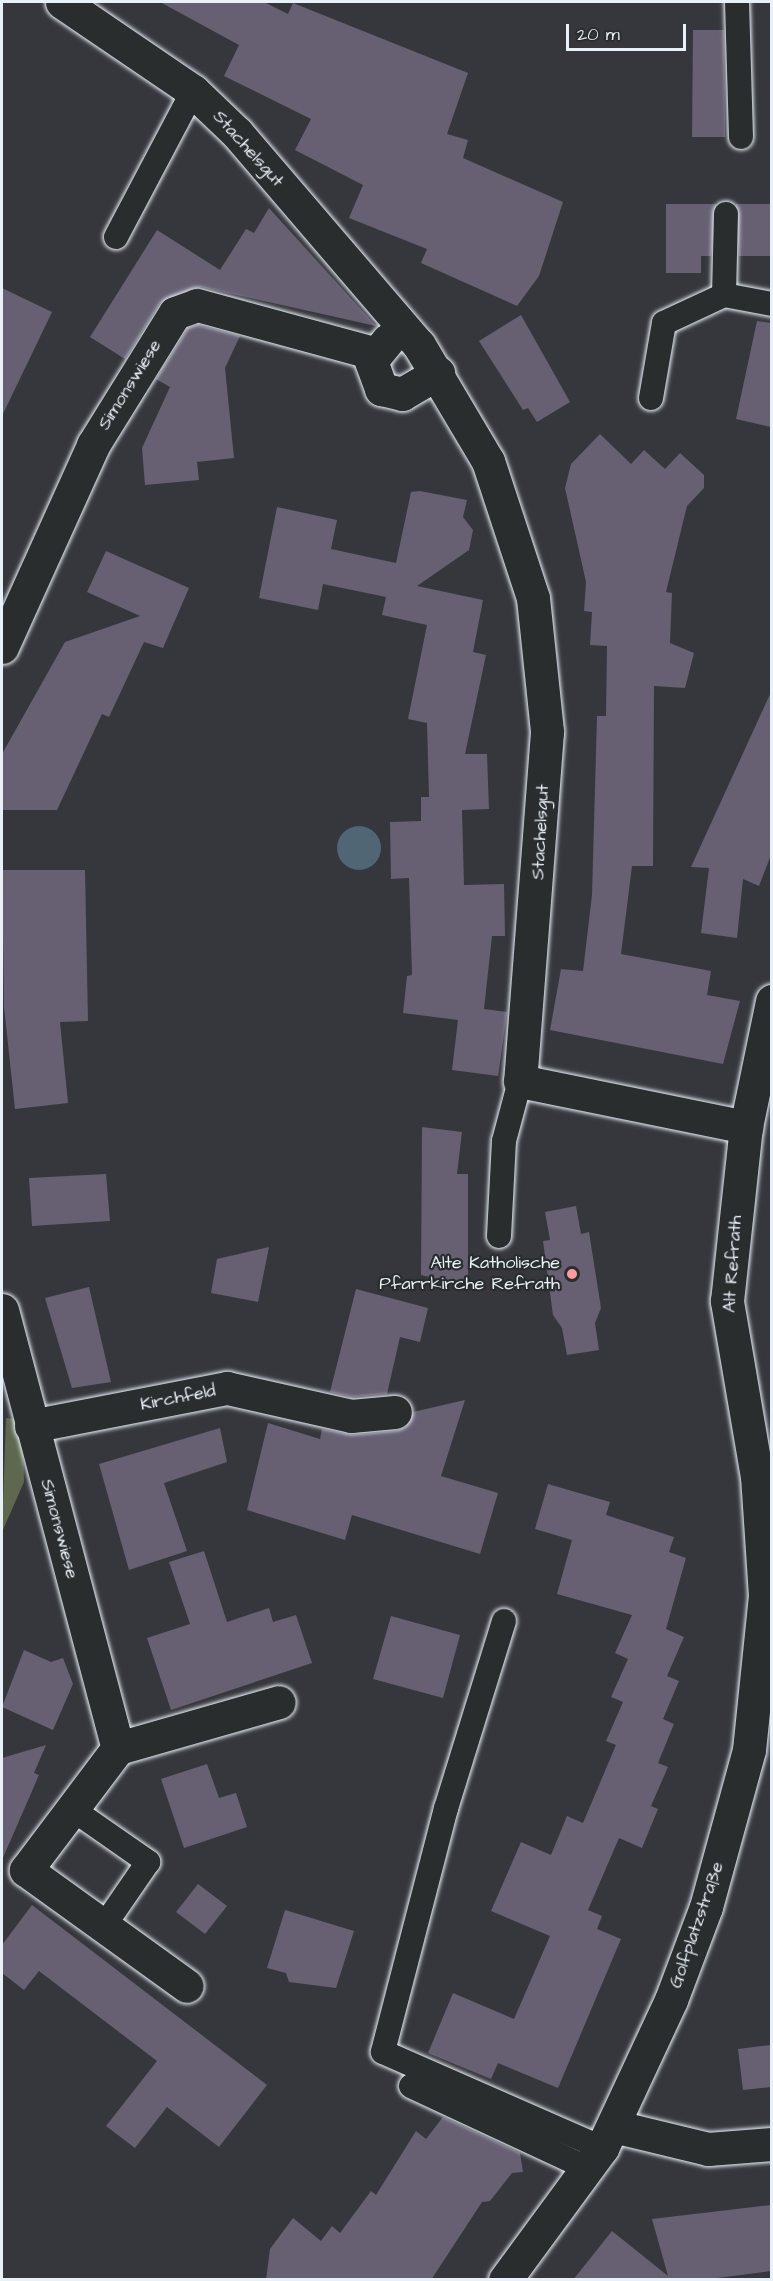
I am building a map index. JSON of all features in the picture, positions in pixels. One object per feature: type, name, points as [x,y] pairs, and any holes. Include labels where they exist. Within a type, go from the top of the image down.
[{"type":"street","name":"Stachelsgut","points":[[62,2],[193,91],[237,133],[405,329],[438,373],[488,461],[533,598],[546,732],[520,1081]]},
{"type":"street","name":"Simonswiese","points":[[2,647],[93,445],[175,312],[197,305],[374,353]]},
{"type":"street","points":[[405,329],[374,353],[374,381],[391,394],[412,391],[438,373]]},
{"type":"street","name":"Alt Refrath","points":[[767,1527],[727,1301],[746,1127],[771,1001]]},
{"type":"street","points":[[520,1081],[746,1127]]},
{"type":"street","name":"Simonswiese","points":[[2,1310],[118,1748]]},
{"type":"street","name":"Kirchfeld","points":[[31,1426],[227,1388],[351,1416],[394,1412]]},
{"type":"street","name":"Golfplatzstraße","points":[[505,2280],[601,2148],[671,2000],[706,1907],[749,1750],[765,1596],[767,1527]]},
{"type":"street","points":[[187,1986],[26,1870],[118,1748],[279,1702]]},
{"type":"street","points":[[601,2148],[708,2149],[771,2144]]},
{"type":"lane","points":[[736,2],[741,137]]},
{"type":"lane","points":[[116,237],[193,91]]},
{"type":"lane","points":[[724,295],[726,213]]},
{"type":"lane","points":[[651,398],[664,323],[724,295],[771,304]]},
{"type":"lane","points":[[499,1236],[504,1141],[520,1081]]},
{"type":"lane","points":[[504,1621],[446,1808],[383,2052],[601,2148]]},
{"type":"lane","points":[[72,1809],[148,1862],[104,1926]]},
{"type":"lane","points":[[411,2086],[601,2148]]},
{"type":"green space","points":[[6,1418],[22,1420],[24,1482],[2,1532]]},
{"type":"water","points":[[359,826],[368,827],[375,832],[380,839],[380,857],[375,864],[368,869],[359,870],[350,869],[343,864],[338,857],[337,848],[338,839],[343,832],[350,827]]},
{"type":"building","points":[[160,2],[264,2],[288,14],[293,3],[468,73],[447,134],[468,140],[463,158],[563,202],[539,276],[517,306],[421,263],[427,249],[349,218],[363,185],[295,150],[311,119],[224,76],[239,45]]},
{"type":"building","points":[[693,30],[724,30],[725,137],[692,137]]},
{"type":"building","points":[[666,204],[716,204],[711,256],[701,256],[701,273],[666,273]]},
{"type":"building","points":[[736,204],[771,204],[771,256],[739,256]]},
{"type":"building","points":[[269,208],[376,326],[201,287],[160,303],[125,359],[90,337],[157,230],[220,270],[246,229],[254,233]]},
{"type":"building","points":[[2,288],[52,312],[2,416]]},
{"type":"building","points":[[521,315],[570,402],[537,422],[528,408],[523,410],[479,341]]},
{"type":"building","points":[[757,321],[771,323],[771,427],[736,419]]},
{"type":"building","points":[[198,325],[240,336],[225,368],[234,458],[197,462],[199,480],[145,485],[142,448],[170,387],[156,379],[188,328]]},
{"type":"building","points":[[600,434],[631,464],[644,450],[665,469],[680,453],[704,475],[704,488],[687,506],[666,592],[672,593],[670,643],[694,653],[685,688],[654,686],[653,866],[632,866],[621,954],[711,971],[707,995],[740,1001],[723,1064],[550,1030],[561,969],[583,971],[592,895],[597,716],[606,716],[607,646],[590,645],[592,612],[584,611],[586,582],[565,488],[571,464]]},
{"type":"building","points":[[420,491],[467,500],[463,517],[473,530],[469,550],[417,586],[483,600],[473,652],[486,655],[465,754],[487,754],[489,809],[462,810],[464,885],[504,884],[505,936],[492,936],[484,1009],[507,1012],[498,1076],[452,1070],[458,1020],[403,1013],[407,976],[412,975],[409,878],[391,879],[390,822],[421,821],[421,797],[429,797],[427,723],[408,719],[427,625],[382,615],[386,597],[323,584],[318,610],[259,598],[277,507],[337,520],[331,549],[396,563],[411,492]]},
{"type":"building","points":[[106,551],[189,588],[163,648],[144,642],[109,717],[102,714],[57,810],[2,810],[2,754],[65,642],[140,616],[87,592]]},
{"type":"building","points":[[771,692],[771,855],[759,886],[743,879],[737,938],[701,933],[709,868],[691,867]]},
{"type":"building","points":[[2,870],[85,870],[88,1021],[60,1022],[68,1103],[15,1109],[4,1007]]},
{"type":"building","points":[[422,1127],[462,1132],[457,1174],[468,1174],[468,1286],[421,1275]]},
{"type":"building","points":[[106,1174],[110,1221],[32,1226],[29,1178]]},
{"type":"building","name":"Alte Katholische Pfarrkirche Refrath","points":[[576,1206],[581,1234],[589,1232],[601,1308],[595,1323],[599,1350],[567,1355],[562,1328],[553,1315],[543,1241],[550,1240],[545,1212]]},
{"type":"building","points":[[269,1247],[258,1302],[211,1293],[217,1259]]},
{"type":"building","points":[[89,1287],[111,1382],[72,1388],[45,1298]]},
{"type":"building","points":[[356,1289],[428,1308],[420,1342],[400,1337],[387,1394],[352,1397],[330,1392]]},
{"type":"building","points":[[465,1400],[441,1476],[498,1493],[480,1554],[352,1515],[345,1540],[247,1510],[268,1423],[320,1439],[322,1429],[352,1435],[397,1431],[406,1427],[413,1412]]},
{"type":"building","points":[[220,1428],[227,1462],[164,1483],[187,1551],[129,1570],[99,1464]]},
{"type":"building","points":[[548,1484],[610,1502],[606,1515],[674,1537],[669,1552],[686,1558],[666,1629],[684,1637],[667,1676],[679,1681],[663,1719],[674,1724],[658,1763],[668,1767],[651,1806],[658,1809],[642,1848],[619,1838],[588,1910],[602,1916],[597,1929],[621,1939],[558,2088],[498,2063],[491,2079],[428,2053],[453,1993],[514,2019],[550,1936],[491,1911],[521,1842],[551,1855],[567,1816],[583,1823],[616,1745],[606,1741],[623,1702],[611,1697],[628,1659],[615,1653],[632,1615],[557,1594],[572,1540],[535,1529]]},
{"type":"building","points":[[204,1551],[227,1622],[269,1608],[273,1622],[296,1615],[312,1663],[171,1710],[147,1638],[190,1624],[169,1562]]},
{"type":"building","points":[[391,1616],[460,1635],[443,1698],[373,1679]]},
{"type":"building","points":[[24,1650],[51,1662],[63,1658],[73,1684],[53,1730],[2,1707]]},
{"type":"building","points":[[46,1745],[34,1773],[39,1775],[2,1860],[2,1758]]},
{"type":"building","points":[[207,1764],[219,1798],[236,1793],[247,1827],[184,1848],[161,1779]]},
{"type":"building","points":[[198,1884],[227,1906],[205,1934],[176,1912]]},
{"type":"building","points":[[32,1905],[267,2085],[219,2147],[167,2107],[135,2148],[106,2126],[157,2061],[39,1971],[24,1990],[2,1973],[2,1945]]},
{"type":"building","points":[[285,1910],[354,1931],[336,1988],[289,1982],[286,1973],[267,1968]]},
{"type":"building","points":[[771,2045],[771,2087],[743,2090],[738,2049]]},
{"type":"building","points":[[443,2117],[520,2153],[523,2172],[512,2173],[490,2201],[482,2202],[431,2280],[266,2280],[270,2249],[293,2218],[321,2241],[332,2226],[340,2233],[371,2191],[376,2195],[416,2131],[426,2139]]},
{"type":"building","points":[[771,2205],[771,2271],[702,2280],[573,2280],[612,2231],[668,2276],[652,2219]]},
{"type":"place","name":"Alte Katholische Pfarrkirche Refrath","points":[[572,1274]]}]
